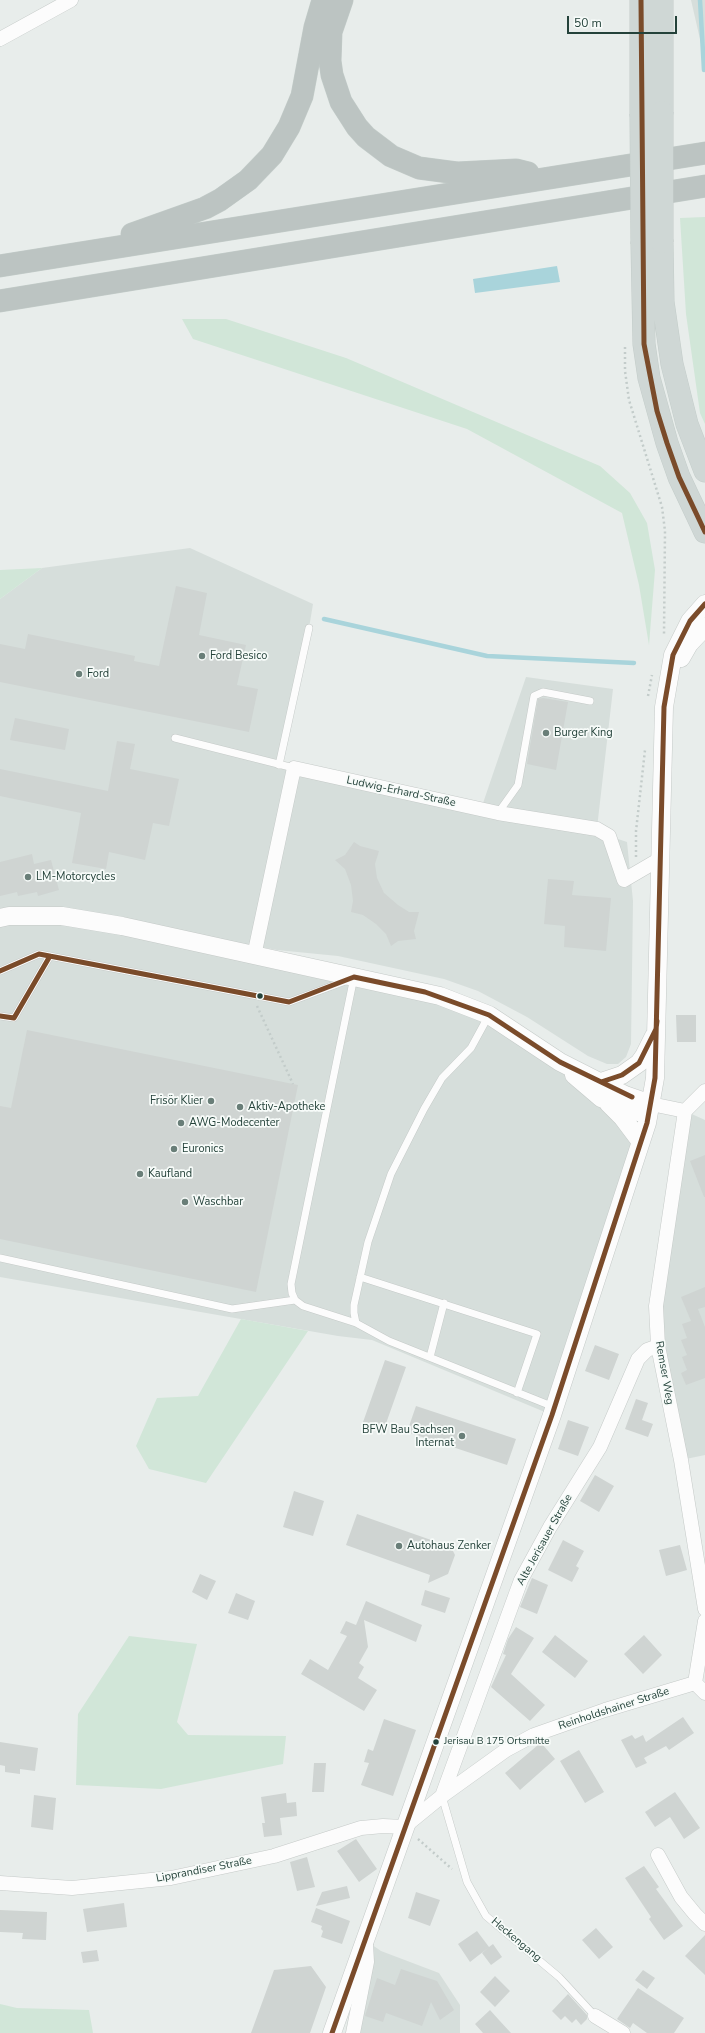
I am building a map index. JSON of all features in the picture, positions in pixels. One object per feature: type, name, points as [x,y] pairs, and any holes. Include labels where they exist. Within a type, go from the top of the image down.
[{"type":"highway","points":[[87,251],[205,208],[234,191],[260,168],[281,142],[296,112],[306,80],[315,27],[323,0]]},
{"type":"highway","points":[[342,0],[331,32],[330,54],[332,75],[341,102],[357,127],[366,137],[391,156],[419,168],[457,173],[516,170],[548,178]]},
{"type":"highway","points":[[0,266],[705,153]]},
{"type":"highway","points":[[0,301],[705,186]]},
{"type":"highway","points":[[676,191],[705,199]]},
{"type":"main road","points":[[641,0],[652,113]]},
{"type":"main road","points":[[662,0],[652,113],[652,243],[644,344],[650,378],[667,443],[679,477],[705,532]]},
{"type":"main road","points":[[652,243],[663,302],[672,364],[687,424],[705,472]]},
{"type":"street","points":[[0,39],[71,0]]},
{"type":"street","points":[[332,2033],[554,1407],[641,1142],[650,1109],[655,1078],[662,726],[673,656],[690,621],[705,604]]},
{"type":"street","points":[[670,678],[689,644],[705,627]]},
{"type":"street","points":[[254,956],[294,768]]},
{"type":"street","name":"Ludwig-Erhard-Straße","points":[[294,768],[498,813],[597,829],[609,836],[624,880],[660,859]]},
{"type":"street","points":[[0,918],[9,916],[62,916],[122,926],[254,956],[430,993],[489,1014],[601,1090],[650,1109],[685,1111],[705,1091]]},
{"type":"street","points":[[601,1090],[639,1063],[644,1056],[656,1029]]},
{"type":"street","points":[[601,1090],[641,1142]]},
{"type":"street","name":"Remser Weg","points":[[685,1111],[656,1306],[658,1346],[682,1460],[705,1609]]},
{"type":"street","name":"Alte Jerisauer Straße","points":[[442,1796],[521,1580],[550,1527],[600,1447],[638,1359],[647,1350],[658,1346]]},
{"type":"street","points":[[705,1621],[695,1683],[705,1693]]},
{"type":"street","name":"Reinholdshainer Straße","points":[[404,1827],[442,1796],[506,1750],[534,1735],[605,1710],[695,1683]]},
{"type":"street","name":"Lipprandiser Straße","points":[[0,1883],[72,1888],[157,1879],[274,1856],[361,1828],[382,1826],[404,1827]]},
{"type":"street","points":[[658,1855],[681,1897],[705,1924]]},
{"type":"street","points":[[352,2033],[367,1962],[365,1940]]},
{"type":"street","name":"Heckengang","points":[[596,2016],[623,2033]]},
{"type":"lane","points":[[279,765],[309,628]]},
{"type":"lane","points":[[498,813],[518,785],[534,696],[543,692],[590,701]]},
{"type":"lane","points":[[175,738],[294,768]]},
{"type":"lane","points":[[0,971],[39,954],[289,1002],[354,977]]},
{"type":"lane","points":[[0,1016],[14,1018],[50,956]]},
{"type":"lane","points":[[354,977],[291,1284],[292,1294],[303,1306],[356,1323],[389,1341],[554,1407]]},
{"type":"lane","points":[[356,1323],[354,1305],[368,1242],[391,1174],[424,1109],[442,1078],[470,1048],[489,1014]]},
{"type":"lane","points":[[0,1258],[232,1309],[296,1300]]},
{"type":"lane","points":[[360,1277],[537,1334],[517,1393]]},
{"type":"lane","points":[[430,1357],[444,1303]]},
{"type":"lane","name":"Heckengang","points":[[442,1796],[467,1882],[486,1916],[559,1977],[596,2016]]},
{"type":"path","points":[[625,341],[625,371],[629,400],[662,507],[665,531],[664,638]]},
{"type":"path","points":[[648,699],[653,671]]},
{"type":"path","points":[[636,872],[636,831],[646,746]]},
{"type":"path","points":[[252,995],[293,1084]]},
{"type":"path","points":[[404,1827],[467,1882]]},
{"type":"shaded area","points":[[691,0],[705,0],[705,61]]},
{"type":"shaded area","points":[[190,548],[313,604],[279,765],[481,809],[526,677],[613,689],[597,828],[609,836],[627,842],[633,901],[631,1044],[626,1057],[618,1064],[607,1064],[588,1056],[527,1017],[478,991],[444,979],[338,956],[277,950],[123,921],[0,911],[0,599],[42,568]]},
{"type":"shaded area","points":[[61,922],[425,992],[651,1104],[552,1415],[372,1340],[338,1336],[0,1277],[0,925]]},
{"type":"shaded area","points":[[685,1111],[705,1120],[705,1455],[681,1460],[658,1346]]},
{"type":"shaded area","points":[[365,1940],[381,1951],[439,1973],[460,2005],[460,2033],[353,2033]]},
{"type":"green space","points":[[705,217],[705,424],[700,413],[686,314],[680,218]]},
{"type":"green space","points":[[182,319],[226,319],[346,358],[600,466],[630,493],[647,523],[655,570],[649,645],[639,585],[622,513],[467,429],[193,339]]},
{"type":"green space","points":[[42,568],[0,599],[0,570]]},
{"type":"green space","points":[[241,1319],[308,1331],[206,1483],[149,1469],[136,1446],[157,1398],[198,1396]]},
{"type":"green space","points":[[129,1636],[197,1644],[177,1722],[188,1735],[286,1736],[283,1764],[161,1789],[76,1785],[78,1714]]},
{"type":"green space","points":[[0,2004],[17,2008],[89,2010],[93,2033],[0,2033]]},
{"type":"water","points":[[557,266],[560,282],[475,293],[473,279]]},
{"type":"building","points":[[176,586],[207,593],[199,635],[246,645],[237,685],[258,689],[249,732],[0,682],[0,644],[25,649],[28,634],[135,656],[134,661],[159,666]]},
{"type":"building","name":"Burger King","points":[[543,698],[568,702],[556,770],[527,764],[538,699]]},
{"type":"building","points":[[15,718],[69,729],[65,750],[10,740]]},
{"type":"building","points":[[117,741],[135,744],[130,769],[179,779],[169,826],[153,823],[145,860],[109,852],[106,869],[72,863],[81,813],[0,796],[0,769],[108,791]]},
{"type":"building","points":[[354,842],[360,846],[379,851],[375,864],[377,878],[384,893],[409,912],[419,912],[414,931],[416,939],[398,941],[391,946],[386,934],[376,924],[363,915],[351,912],[353,901],[351,885],[345,869],[335,860],[345,855]]},
{"type":"building","name":"LM-Motorcycles","points":[[32,854],[34,864],[51,860],[59,890],[38,896],[37,892],[18,896],[17,892],[0,896],[0,862]]},
{"type":"building","points":[[548,879],[574,881],[572,895],[611,898],[606,951],[564,947],[565,926],[544,924]]},
{"type":"building","points":[[676,1015],[696,1015],[696,1042],[677,1042]]},
{"type":"building","name":"Kaufland","points":[[27,1030],[298,1085],[256,1292],[0,1239],[0,1106],[11,1108]]},
{"type":"building","points":[[705,1155],[705,1197],[704,1197],[690,1161]]},
{"type":"building","points":[[705,1287],[705,1307],[698,1309],[705,1327],[705,1378],[686,1385],[681,1373],[687,1370],[682,1357],[687,1355],[681,1340],[687,1338],[682,1324],[691,1321],[681,1297]]},
{"type":"building","points":[[595,1345],[619,1354],[609,1380],[585,1371]]},
{"type":"building","name":"BFW Bau Sachsen Internat","points":[[385,1360],[406,1367],[383,1432],[362,1425]]},
{"type":"building","points":[[636,1399],[648,1403],[642,1420],[653,1424],[648,1437],[625,1429]]},
{"type":"building","name":"BFW Bau Sachsen Internat","points":[[416,1406],[516,1439],[507,1465],[407,1432]]},
{"type":"building","points":[[568,1420],[589,1427],[578,1456],[558,1449]]},
{"type":"building","points":[[595,1475],[614,1486],[599,1512],[580,1501]]},
{"type":"building","points":[[294,1491],[324,1501],[313,1536],[283,1527]]},
{"type":"building","name":"Autohaus Zenker","points":[[357,1514],[451,1547],[455,1555],[448,1574],[428,1583],[430,1575],[346,1545]]},
{"type":"building","points":[[563,1540],[584,1551],[576,1566],[579,1568],[572,1582],[548,1570]]},
{"type":"building","points":[[680,1545],[687,1570],[666,1576],[659,1550]]},
{"type":"building","points":[[200,1574],[216,1581],[207,1600],[192,1592]]},
{"type":"building","points":[[532,1578],[548,1585],[537,1614],[520,1607]]},
{"type":"building","points":[[425,1590],[450,1598],[445,1613],[421,1605]]},
{"type":"building","points":[[236,1593],[255,1601],[248,1620],[228,1613]]},
{"type":"building","points":[[366,1601],[422,1625],[416,1642],[364,1620],[368,1647],[359,1663],[364,1667],[358,1678],[377,1690],[364,1711],[301,1674],[310,1659],[328,1670],[347,1636],[340,1633],[346,1621],[356,1625]]},
{"type":"building","points":[[516,1627],[534,1638],[511,1674],[545,1705],[530,1721],[491,1687],[506,1655],[503,1654],[508,1639]]},
{"type":"building","points":[[555,1635],[588,1661],[575,1678],[542,1652]]},
{"type":"building","points":[[644,1635],[662,1655],[643,1674],[624,1654]]},
{"type":"building","points":[[683,1717],[694,1733],[669,1750],[666,1746],[644,1758],[647,1763],[636,1768],[621,1740],[632,1735],[635,1739],[643,1735],[646,1742]]},
{"type":"building","points":[[384,1719],[416,1730],[393,1796],[361,1785],[369,1763],[364,1762],[368,1749],[373,1751]]},
{"type":"building","points":[[0,1742],[38,1748],[35,1771],[20,1769],[20,1774],[5,1772],[5,1766],[0,1765]]},
{"type":"building","points":[[538,1745],[543,1745],[555,1759],[520,1790],[505,1773]]},
{"type":"building","points":[[579,1750],[604,1792],[585,1803],[560,1761]]},
{"type":"building","points":[[314,1763],[326,1763],[324,1792],[312,1792]]},
{"type":"building","points":[[675,1792],[700,1828],[684,1839],[670,1817],[655,1827],[645,1812]]},
{"type":"building","points":[[286,1793],[287,1803],[296,1802],[297,1816],[280,1818],[282,1835],[264,1837],[262,1823],[265,1823],[261,1797]]},
{"type":"building","points":[[34,1795],[56,1798],[53,1830],[31,1827]]},
{"type":"building","points":[[356,1839],[377,1869],[359,1882],[337,1851]]},
{"type":"building","points":[[307,1857],[315,1887],[297,1891],[290,1862]]},
{"type":"building","points":[[644,1866],[659,1887],[656,1889],[683,1926],[664,1940],[649,1919],[651,1917],[625,1878]]},
{"type":"building","points":[[347,1886],[350,1898],[316,1906],[322,1892]]},
{"type":"building","points":[[416,1892],[440,1900],[430,1926],[408,1918]]},
{"type":"building","points":[[124,1903],[127,1927],[87,1932],[83,1909]]},
{"type":"building","points":[[316,1908],[350,1921],[342,1944],[321,1937],[323,1931],[321,1929],[322,1926],[311,1922]]},
{"type":"building","points":[[0,1910],[47,1912],[46,1940],[22,1939],[23,1933],[0,1932]]},
{"type":"building","points":[[596,1928],[613,1947],[599,1959],[582,1940]]},
{"type":"building","points":[[477,1931],[489,1947],[493,1944],[502,1957],[491,1965],[482,1953],[488,1948],[470,1962],[458,1944]]},
{"type":"building","points":[[705,1935],[705,1975],[685,1956]]},
{"type":"building","points":[[97,1950],[99,1961],[83,1963],[81,1952]]},
{"type":"building","points":[[311,1966],[326,1987],[310,2033],[251,2033],[274,1970]]},
{"type":"building","points":[[401,1969],[437,1981],[454,2010],[440,2020],[431,2002],[422,2026],[386,2013],[383,2022],[365,2016],[377,1978],[395,1985]]},
{"type":"building","points":[[643,1970],[655,1978],[647,1989],[635,1980]]},
{"type":"building","points":[[495,1976],[510,1991],[495,2007],[480,1992]]},
{"type":"building","points":[[638,1988],[684,2018],[674,2033],[647,2033],[633,2023],[630,2028],[617,2019]]},
{"type":"building","points":[[568,1994],[587,2015],[587,2019],[581,2025],[576,2019],[572,2023],[565,2016],[561,2020],[552,2011]]},
{"type":"building","points":[[490,2010],[511,2033],[483,2033],[475,2024]]},
{"type":"waterway","points":[[700,0],[704,70]]},
{"type":"waterway","points":[[324,619],[487,656],[634,663]]},
{"type":"transit line","points":[[641,0],[644,344],[657,411],[667,443],[679,477],[705,532]]},
{"type":"transit line","points":[[332,2033],[552,1415],[647,1123],[655,1078],[664,707],[673,655],[690,621],[705,604]]},
{"type":"transit line","points":[[0,971],[39,954],[289,1002],[354,977]]},
{"type":"transit line","points":[[0,1016],[14,1018],[50,956]]},
{"type":"transit line","points":[[354,977],[425,992],[489,1015],[560,1062],[632,1097]]},
{"type":"transit line","points":[[601,1082],[622,1075],[639,1063],[656,1029],[657,1021]]},
{"type":"place","name":"Ford Besico","points":[[202,656]]},
{"type":"place","name":"Ford","points":[[79,674]]},
{"type":"place","name":"Burger King","points":[[546,733]]},
{"type":"place","name":"LM-Motorcycles","points":[[28,877]]},
{"type":"place","name":"Frisör Klier","points":[[211,1101]]},
{"type":"place","name":"Aktiv-Apotheke","points":[[240,1107]]},
{"type":"place","name":"AWG-Modecenter","points":[[181,1123]]},
{"type":"place","name":"Euronics","points":[[174,1149]]},
{"type":"place","name":"Kaufland","points":[[140,1174]]},
{"type":"place","name":"Waschbar","points":[[185,1202]]},
{"type":"place","name":"BFW Bau Sachsen Internat","points":[[462,1436]]},
{"type":"place","name":"Autohaus Zenker","points":[[399,1546]]},
{"type":"place","name":"Jerisau B 175 Ortsmitte","points":[[436,1742]]}]
